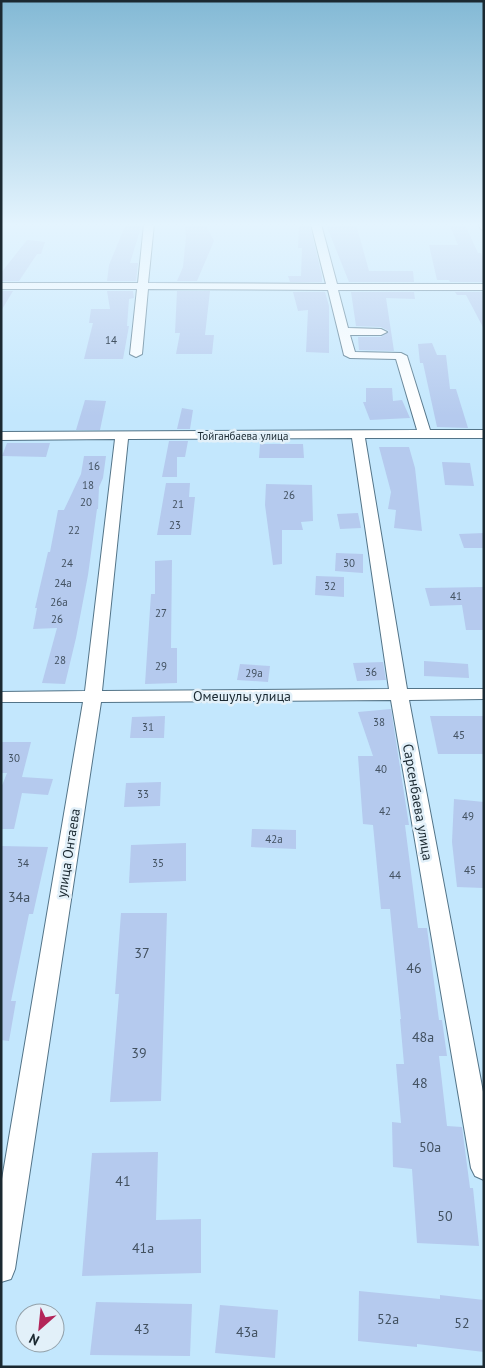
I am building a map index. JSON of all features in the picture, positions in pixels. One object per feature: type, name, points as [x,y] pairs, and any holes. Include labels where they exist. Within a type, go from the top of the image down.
[{"type":"street","points":[[136,354],[143,288]]},
{"type":"street","points":[[333,288],[350,355],[402,356],[425,435]]},
{"type":"street","points":[[344,331],[381,332]]},
{"type":"street","name":"Тойганбаева улица","points":[[1,436],[484,434]]},
{"type":"street","name":"Сарсенбаева улица","points":[[358,435],[398,695],[484,1168]]},
{"type":"street","name":"улица Онтаева","points":[[1,1269],[93,697],[122,436]]},
{"type":"street","name":"Омешулы улица","points":[[1,697],[484,694]]},
{"type":"building","points":[[1,291],[13,291],[1,311]]},
{"type":"building","points":[[107,291],[133,291],[134,298],[129,299],[127,326],[129,326],[123,359],[84,359],[93,323],[89,323],[91,309],[110,309]]},
{"type":"building","points":[[177,291],[210,291],[205,335],[214,335],[212,354],[176,354],[180,333],[175,333]]},
{"type":"building","points":[[293,292],[325,292],[329,306],[329,353],[306,352],[308,310],[298,311]]},
{"type":"building","points":[[351,292],[414,292],[415,299],[386,298],[394,351],[359,350],[358,337],[381,337],[389,331],[381,327],[356,326]]},
{"type":"building","points":[[455,292],[484,292],[484,329],[466,295],[457,295]]},
{"type":"building","points":[[432,343],[437,355],[446,355],[450,389],[456,389],[468,428],[437,427],[423,363],[420,363],[418,344]]},
{"type":"building","points":[[366,388],[392,388],[393,401],[402,400],[410,418],[370,420],[363,402],[366,402]]},
{"type":"building","points":[[85,400],[106,401],[100,430],[76,430]]},
{"type":"building","points":[[182,408],[193,410],[190,429],[177,429]]},
{"type":"building","points":[[169,441],[188,441],[185,457],[177,457],[177,477],[162,477]]},
{"type":"building","points":[[7,443],[50,443],[46,457],[2,456]]},
{"type":"building","points":[[260,444],[303,444],[304,458],[259,458]]},
{"type":"building","points":[[379,447],[409,447],[415,468],[422,531],[394,528],[396,510],[388,509],[391,492]]},
{"type":"building","points":[[84,456],[106,456],[103,478],[99,487],[98,509],[88,575],[65,684],[42,683],[57,628],[33,629],[37,608],[35,608],[48,552],[50,552],[58,510],[64,510],[81,474]]},
{"type":"building","points":[[442,462],[470,463],[474,486],[445,485]]},
{"type":"building","points":[[166,483],[190,483],[189,497],[195,497],[191,535],[157,535]]},
{"type":"building","points":[[266,484],[312,485],[313,521],[301,522],[303,530],[282,530],[282,564],[273,565],[265,505]]},
{"type":"building","points":[[358,513],[361,528],[340,529],[337,514]]},
{"type":"building","points":[[484,533],[484,548],[464,548],[459,534]]},
{"type":"building","points":[[336,553],[363,554],[363,573],[335,571]]},
{"type":"building","points":[[172,560],[171,648],[177,648],[177,683],[145,684],[151,594],[155,594],[155,561]]},
{"type":"building","points":[[316,576],[344,577],[344,597],[315,595]]},
{"type":"building","points":[[484,587],[484,630],[466,630],[462,605],[430,606],[425,588]]},
{"type":"building","points":[[424,661],[468,664],[469,678],[424,676]]},
{"type":"building","points":[[383,662],[386,680],[357,681],[353,663]]},
{"type":"building","points":[[240,664],[270,666],[268,682],[237,680]]},
{"type":"building","points":[[391,709],[409,825],[405,825],[418,928],[427,928],[439,1020],[442,1020],[447,1056],[439,1056],[447,1126],[462,1127],[470,1188],[473,1188],[479,1246],[417,1243],[412,1169],[393,1167],[392,1122],[401,1123],[396,1064],[404,1064],[401,1019],[390,909],[381,909],[373,825],[363,824],[358,756],[373,756],[358,712]]},
{"type":"building","points":[[165,716],[164,738],[130,738],[132,717]]},
{"type":"building","points":[[430,716],[484,716],[484,754],[438,754]]},
{"type":"building","points":[[1,742],[31,742],[22,777],[53,779],[48,795],[22,793],[14,829],[1,829],[1,788],[7,773],[1,773]]},
{"type":"building","points":[[161,782],[160,806],[124,807],[126,783]]},
{"type":"building","points":[[454,799],[484,802],[484,888],[457,887],[452,842]]},
{"type":"building","points":[[252,829],[296,830],[296,849],[251,847]]},
{"type":"building","points":[[186,843],[186,881],[129,883],[131,845]]},
{"type":"building","points":[[1,846],[48,847],[33,914],[29,914],[11,1001],[16,1001],[9,1041],[1,1040]]},
{"type":"building","points":[[121,913],[167,913],[161,1101],[110,1102],[119,994],[115,994]]},
{"type":"building","points":[[158,1152],[156,1220],[201,1219],[201,1273],[82,1276],[92,1153]]},
{"type":"building","points":[[359,1291],[440,1299],[440,1295],[484,1300],[484,1352],[417,1344],[417,1347],[358,1341]]},
{"type":"building","points":[[96,1302],[192,1304],[190,1356],[90,1355]]},
{"type":"building","points":[[220,1305],[278,1310],[275,1358],[215,1353]]}]
